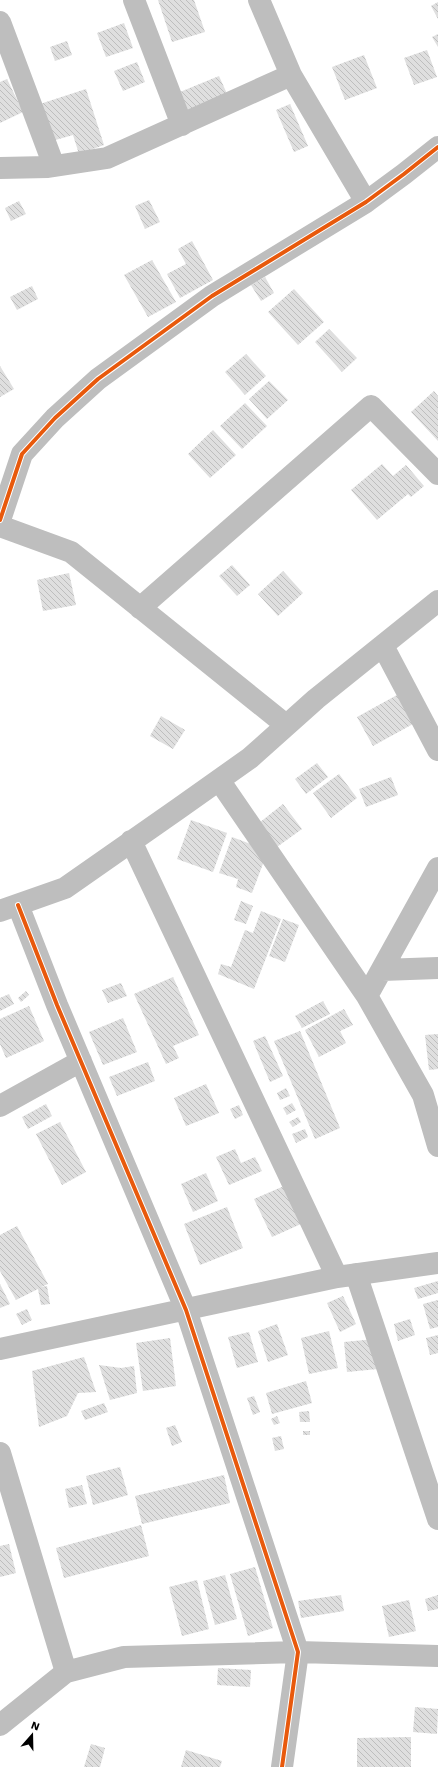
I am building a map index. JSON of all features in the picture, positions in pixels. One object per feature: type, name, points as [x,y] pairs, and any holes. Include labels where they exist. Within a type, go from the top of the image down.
[{"type":"street","points":[[134,0],[182,125]]},
{"type":"street","points":[[259,0],[291,75],[366,202]]},
{"type":"street","points":[[0,22],[54,166]]},
{"type":"street","points":[[0,168],[54,166],[107,158],[291,75]]},
{"type":"street","points":[[0,520],[22,454],[55,418],[98,379],[212,296],[366,202],[438,147]]},
{"type":"street","points":[[140,608],[371,406],[438,474]]},
{"type":"street","points":[[0,526],[71,552],[286,725]]},
{"type":"street","points":[[282,1767],[298,1652],[186,1310],[57,1005],[9,908],[64,888],[132,842],[250,758],[316,699],[384,646],[438,601]]},
{"type":"street","points":[[384,646],[438,750]]},
{"type":"street","points":[[219,780],[367,996],[423,1095],[438,1146]]},
{"type":"street","points":[[132,842],[346,1276],[438,1519]]},
{"type":"street","points":[[367,996],[438,868]]},
{"type":"street","points":[[382,970],[438,968]]},
{"type":"street","points":[[0,1106],[81,1061]]},
{"type":"street","points":[[0,1349],[346,1276],[438,1264]]},
{"type":"street","points":[[0,1453],[66,1672]]},
{"type":"street","points":[[0,1725],[66,1672],[124,1657],[298,1652],[438,1656]]},
{"type":"building","points":[[158,0],[194,0],[205,32],[172,42]]},
{"type":"building","points":[[438,2],[438,19],[431,6]]},
{"type":"building","points":[[124,23],[133,48],[106,57],[97,33]]},
{"type":"building","points":[[438,34],[438,47],[432,37]]},
{"type":"building","points":[[67,41],[72,55],[55,61],[50,47]]},
{"type":"building","points":[[427,50],[437,77],[414,85],[404,58]]},
{"type":"building","points":[[364,55],[377,88],[345,100],[332,67]]},
{"type":"building","points":[[137,62],[145,82],[123,91],[114,71]]},
{"type":"building","points":[[219,76],[228,96],[189,113],[180,92]]},
{"type":"building","points":[[7,79],[23,112],[0,123],[0,82]]},
{"type":"building","points":[[86,89],[104,145],[79,154],[73,135],[52,141],[40,104]]},
{"type":"building","points":[[290,104],[308,146],[294,152],[276,110]]},
{"type":"building","points":[[149,200],[160,222],[145,229],[135,206]]},
{"type":"building","points":[[19,201],[26,214],[11,221],[5,208]]},
{"type":"building","points":[[192,241],[213,280],[180,298],[167,274],[186,264],[178,249]]},
{"type":"building","points":[[152,260],[176,302],[148,317],[124,275]]},
{"type":"building","points":[[265,277],[274,293],[261,301],[251,285]]},
{"type":"building","points":[[32,286],[38,299],[17,310],[10,297]]},
{"type":"building","points":[[294,289],[324,322],[298,345],[268,312]]},
{"type":"building","points":[[329,329],[357,358],[342,372],[315,342]]},
{"type":"building","points":[[246,354],[266,376],[245,395],[225,372]]},
{"type":"building","points":[[0,366],[14,389],[0,397]]},
{"type":"building","points":[[269,381],[288,400],[267,419],[249,399]]},
{"type":"building","points":[[434,391],[438,396],[438,441],[411,412]]},
{"type":"building","points":[[245,403],[267,426],[242,449],[220,426]]},
{"type":"building","points":[[213,430],[236,455],[210,478],[188,454]]},
{"type":"building","points":[[382,464],[393,476],[406,465],[424,486],[411,497],[408,494],[377,520],[351,490]]},
{"type":"building","points":[[232,565],[250,585],[237,596],[219,576]]},
{"type":"building","points":[[283,571],[303,593],[278,616],[258,594]]},
{"type":"building","points":[[69,573],[76,605],[43,611],[37,580]]},
{"type":"building","points":[[397,695],[413,724],[373,746],[357,717]]},
{"type":"building","points":[[161,716],[185,730],[173,749],[150,736]]},
{"type":"building","points":[[317,763],[328,777],[306,794],[295,779]]},
{"type":"building","points":[[339,774],[357,798],[331,818],[313,793]]},
{"type":"building","points":[[391,777],[398,795],[366,807],[359,789]]},
{"type":"building","points":[[283,804],[302,829],[277,847],[259,823]]},
{"type":"building","points":[[191,820],[227,833],[213,872],[177,859]]},
{"type":"building","points":[[232,837],[256,846],[264,861],[252,893],[236,887],[238,879],[219,873]]},
{"type":"building","points":[[241,901],[253,906],[246,924],[234,920]]},
{"type":"building","points":[[261,911],[281,919],[254,989],[218,974],[221,964],[231,967],[245,930],[253,933]]},
{"type":"building","points":[[283,919],[299,925],[285,962],[269,956]]},
{"type":"building","points":[[173,977],[199,1035],[173,1046],[179,1058],[166,1064],[134,994]]},
{"type":"building","points":[[121,983],[127,996],[108,1003],[102,990]]},
{"type":"building","points":[[26,991],[29,995],[21,1002],[18,998]]},
{"type":"building","points":[[9,994],[14,1004],[0,1011],[0,998]]},
{"type":"building","points":[[323,1001],[330,1014],[302,1028],[295,1016]]},
{"type":"building","points":[[29,1006],[44,1041],[6,1058],[0,1044],[0,1019]]},
{"type":"building","points":[[344,1009],[353,1025],[340,1031],[346,1043],[319,1057],[305,1030]]},
{"type":"building","points":[[123,1018],[137,1052],[103,1065],[89,1032]]},
{"type":"building","points":[[300,1031],[340,1128],[315,1139],[274,1041]]},
{"type":"building","points":[[438,1034],[438,1069],[429,1070],[425,1035]]},
{"type":"building","points":[[265,1036],[283,1076],[270,1082],[253,1041]]},
{"type":"building","points":[[148,1062],[155,1081],[117,1096],[109,1077]]},
{"type":"building","points":[[206,1084],[219,1113],[186,1126],[174,1098]]},
{"type":"building","points":[[286,1088],[290,1096],[280,1100],[277,1093]]},
{"type":"building","points":[[292,1103],[296,1110],[287,1115],[283,1108]]},
{"type":"building","points":[[46,1104],[52,1116],[28,1129],[22,1117]]},
{"type":"building","points":[[239,1105],[243,1115],[235,1119],[230,1109]]},
{"type":"building","points":[[298,1117],[301,1122],[293,1127],[289,1122]]},
{"type":"building","points":[[60,1122],[86,1172],[62,1185],[36,1134]]},
{"type":"building","points":[[305,1129],[308,1137],[296,1143],[292,1134]]},
{"type":"building","points":[[235,1149],[241,1163],[255,1157],[262,1171],[229,1185],[216,1157]]},
{"type":"building","points":[[206,1173],[218,1201],[193,1212],[181,1184]]},
{"type":"building","points":[[284,1186],[301,1224],[272,1237],[254,1199]]},
{"type":"building","points":[[227,1207],[243,1248],[200,1265],[184,1224]]},
{"type":"building","points":[[17,1226],[48,1284],[41,1287],[47,1286],[50,1304],[41,1305],[38,1289],[16,1300],[0,1271],[0,1235]]},
{"type":"building","points":[[438,1281],[438,1293],[418,1299],[414,1288]]},
{"type":"building","points":[[0,1284],[10,1304],[0,1308]]},
{"type":"building","points":[[343,1296],[356,1324],[340,1332],[327,1303]]},
{"type":"building","points":[[438,1300],[438,1327],[430,1329],[423,1304]]},
{"type":"building","points":[[27,1309],[32,1320],[22,1325],[16,1314]]},
{"type":"building","points":[[410,1319],[415,1335],[398,1341],[394,1324]]},
{"type":"building","points":[[277,1324],[288,1355],[268,1362],[258,1331]]},
{"type":"building","points":[[329,1331],[338,1368],[309,1374],[301,1338]]},
{"type":"building","points":[[249,1332],[258,1362],[237,1368],[228,1337]]},
{"type":"building","points":[[438,1335],[438,1353],[430,1355],[426,1338]]},
{"type":"building","points":[[170,1338],[176,1386],[143,1391],[136,1343]]},
{"type":"building","points":[[375,1339],[378,1369],[347,1372],[344,1342]]},
{"type":"building","points":[[84,1357],[96,1392],[78,1393],[67,1416],[39,1427],[32,1371]]},
{"type":"building","points":[[99,1365],[121,1368],[134,1366],[137,1393],[110,1400]]},
{"type":"building","points":[[306,1381],[312,1403],[272,1414],[266,1393]]},
{"type":"building","points":[[254,1396],[260,1412],[253,1415],[247,1398]]},
{"type":"building","points":[[104,1403],[108,1412],[85,1420],[81,1411]]},
{"type":"building","points":[[309,1411],[310,1422],[300,1422],[299,1412]]},
{"type":"building","points":[[277,1416],[280,1423],[274,1425],[271,1419]]},
{"type":"building","points":[[175,1425],[182,1442],[172,1446],[166,1428]]},
{"type":"building","points":[[303,1431],[310,1431],[310,1435],[303,1435]]},
{"type":"building","points":[[281,1436],[284,1449],[275,1451],[272,1438]]},
{"type":"building","points":[[120,1467],[128,1495],[93,1505],[86,1476]]},
{"type":"building","points":[[224,1475],[230,1503],[142,1524],[135,1496]]},
{"type":"building","points":[[82,1485],[87,1504],[69,1508],[65,1489]]},
{"type":"building","points":[[141,1525],[149,1556],[64,1578],[56,1548]]},
{"type":"building","points":[[9,1544],[16,1573],[0,1577],[0,1546]]},
{"type":"building","points":[[255,1567],[273,1628],[248,1636],[230,1574]]},
{"type":"building","points":[[225,1575],[237,1619],[215,1625],[203,1581]]},
{"type":"building","points":[[197,1580],[209,1629],[182,1636],[169,1587]]},
{"type":"building","points":[[341,1595],[344,1611],[301,1618],[298,1601]]},
{"type":"building","points":[[438,1595],[438,1609],[428,1611],[425,1599]]},
{"type":"building","points":[[409,1600],[416,1631],[389,1637],[382,1606]]},
{"type":"building","points":[[218,1668],[251,1670],[250,1687],[217,1685]]},
{"type":"building","points":[[415,1707],[438,1709],[437,1734],[413,1732]]},
{"type":"building","points":[[411,1737],[411,1767],[357,1767],[357,1738]]},
{"type":"building","points":[[91,1744],[105,1748],[100,1767],[84,1767]]},
{"type":"building","points":[[186,1750],[222,1761],[220,1767],[181,1767]]},
{"type":"cycle path","points":[[0,520],[22,454],[55,418],[98,379],[212,296],[366,202],[438,147]]},
{"type":"cycle path","points":[[18,905],[57,1005],[186,1310],[298,1652],[282,1767]]}]
